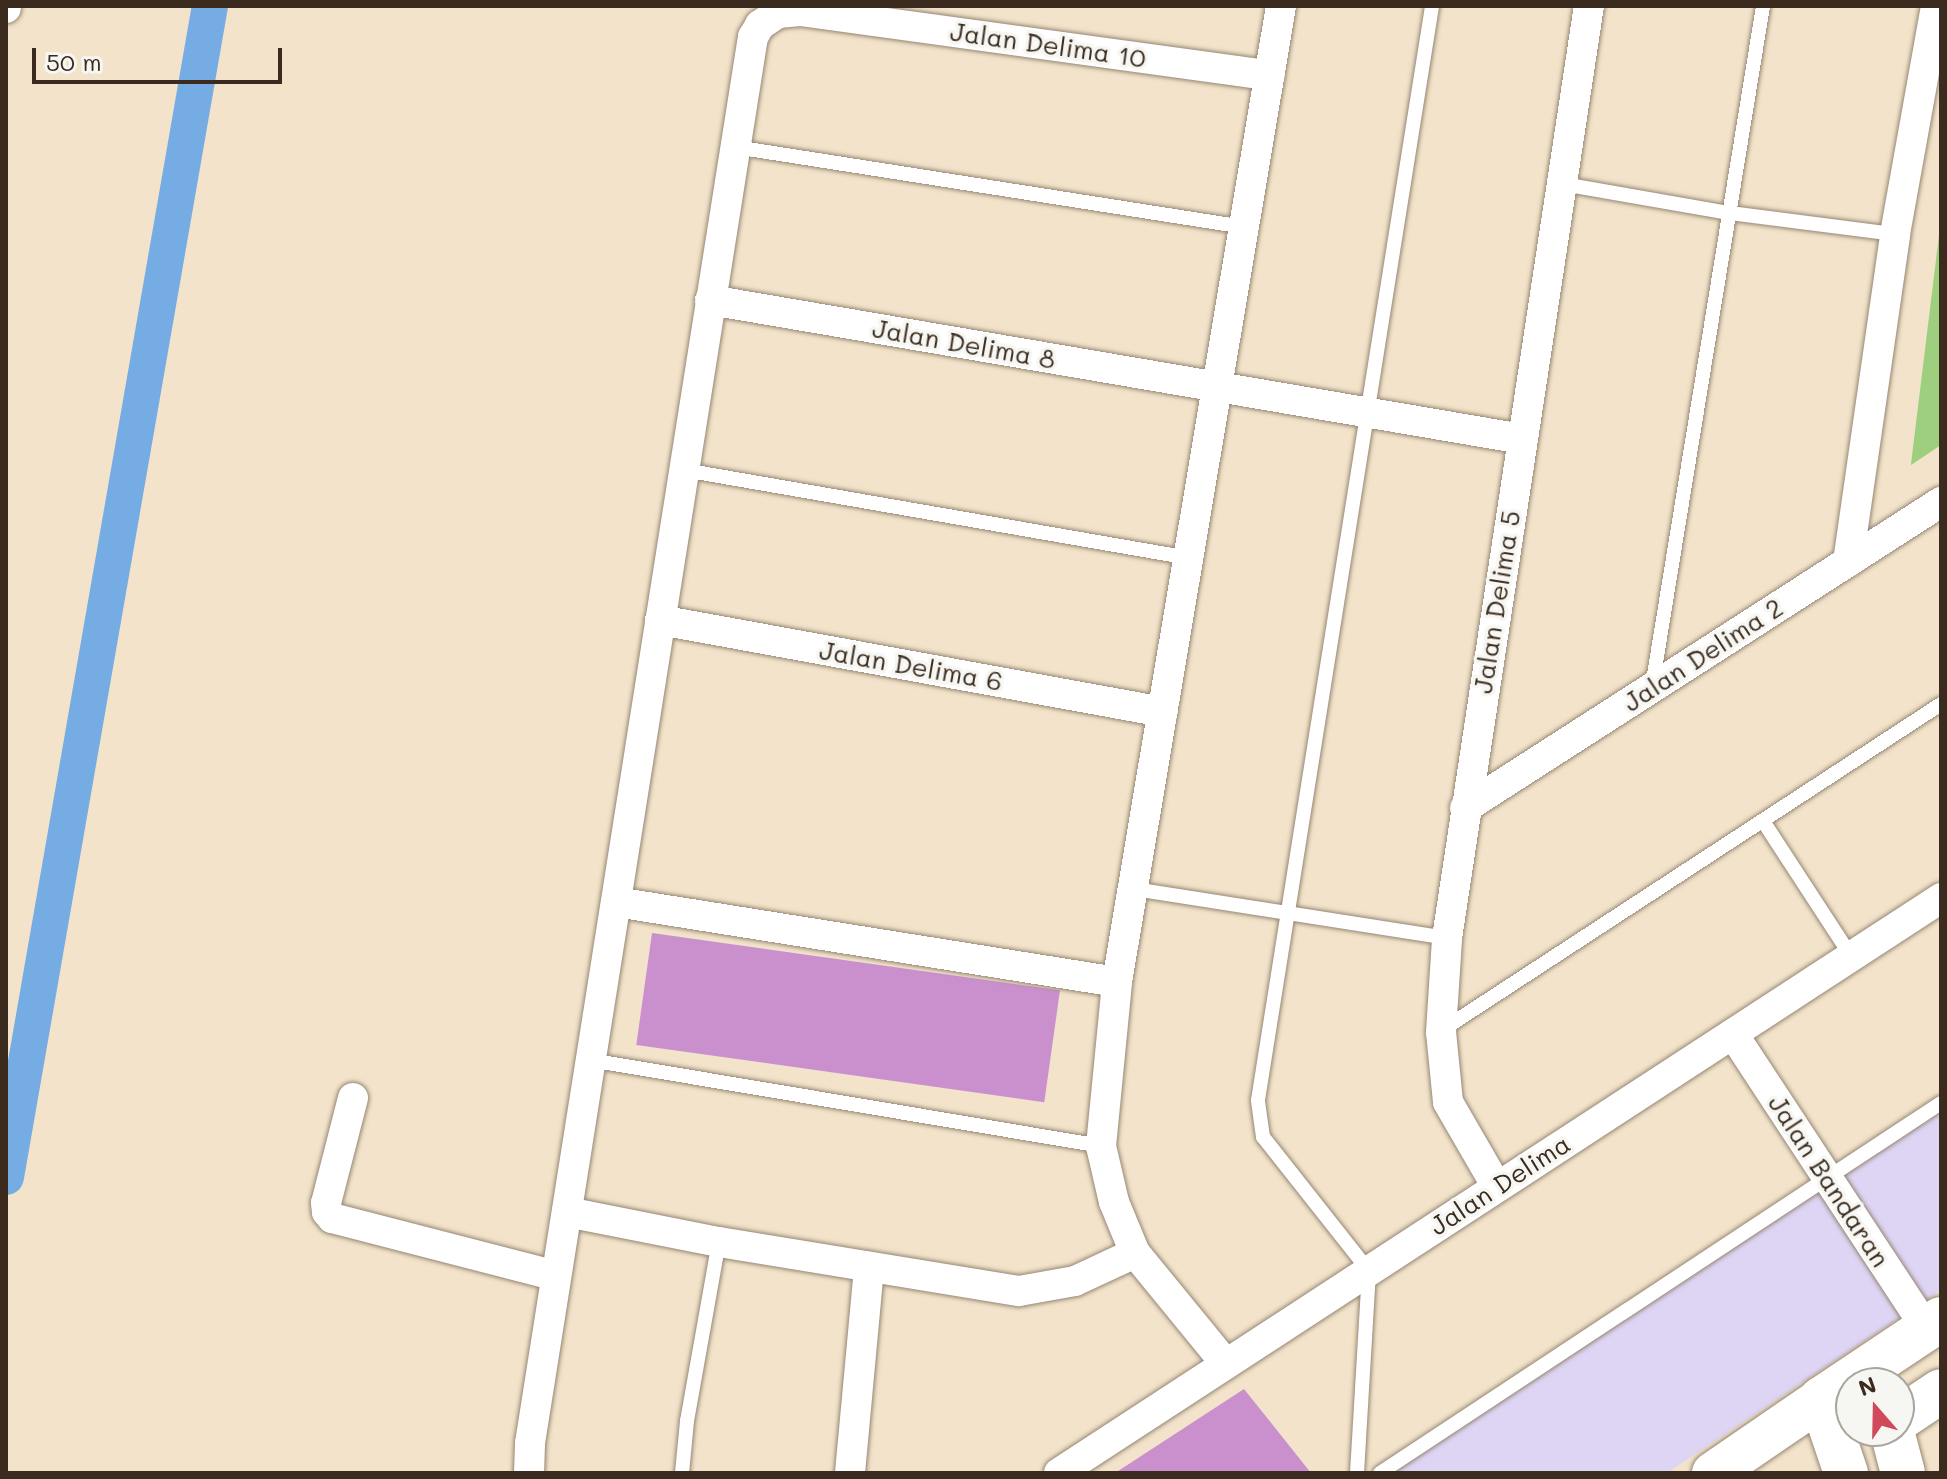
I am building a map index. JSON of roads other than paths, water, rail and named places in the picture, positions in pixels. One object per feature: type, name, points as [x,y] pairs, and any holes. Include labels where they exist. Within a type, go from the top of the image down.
[{"type":"highway","points":[[1881,1367],[1933,1324]]},
{"type":"highway","points":[[1915,1408],[1941,1391]]},
{"type":"highway","points":[[1835,1392],[1821,1399],[1835,1467],[1860,1447]]},
{"type":"highway","points":[[1896,1447],[1903,1473]]},
{"type":"main road","points":[[1713,1473],[1821,1399]]},
{"type":"street","points":[[1226,1364],[1135,1253],[1114,1202],[1101,1146],[1117,982],[1281,6]]},
{"type":"street","name":"Jalan Delima 5","points":[[1497,1187],[1448,1102],[1441,1032],[1447,938],[1589,6]]},
{"type":"street","points":[[1848,562],[1895,234],[1934,58],[1936,6]]},
{"type":"street","name":"Jalan Delima 10","points":[[735,147],[753,37],[760,25],[778,13],[819,10],[1270,75]]},
{"type":"street","points":[[529,1473],[530,1443],[735,147]]},
{"type":"street","name":"Jalan Delima 8","points":[[710,300],[1522,439]]},
{"type":"street","name":"Jalan Delima 2","points":[[1465,808],[1941,502]]},
{"type":"street","name":"Jalan Delima 6","points":[[660,620],[1163,712]]},
{"type":"street","name":"Jalan Delima","points":[[1059,1473],[1941,898]]},
{"type":"street","points":[[616,902],[1117,982]]},
{"type":"street","name":"Jalan Bandaran","points":[[1733,1034],[1826,1177],[1933,1324]]},
{"type":"street","points":[[353,1098],[326,1203],[327,1212],[332,1218],[556,1276]]},
{"type":"street","points":[[567,1212],[719,1242],[1019,1291],[1075,1281],[1135,1253]]},
{"type":"street","points":[[850,1473],[869,1267]]},
{"type":"lane","points":[[1357,1473],[1369,1271],[1279,1162],[1263,1137],[1259,1118],[1260,1066],[1290,914],[1432,6]]},
{"type":"lane","points":[[1652,688],[1763,6]]},
{"type":"lane","points":[[735,147],[1244,227]]},
{"type":"lane","points":[[1563,184],[1730,213],[1895,234]]},
{"type":"lane","points":[[684,470],[1189,558]]},
{"type":"lane","points":[[1441,1032],[1941,704]]},
{"type":"lane","points":[[1763,821],[1851,956]]},
{"type":"lane","points":[[1134,889],[1447,938]]},
{"type":"lane","points":[[590,1060],[1101,1146]]},
{"type":"lane","points":[[1380,1473],[1941,1103]]},
{"type":"lane","points":[[682,1473],[687,1421],[719,1242]]},
{"type":"waterway","points":[[6,1177],[210,6]]}]
